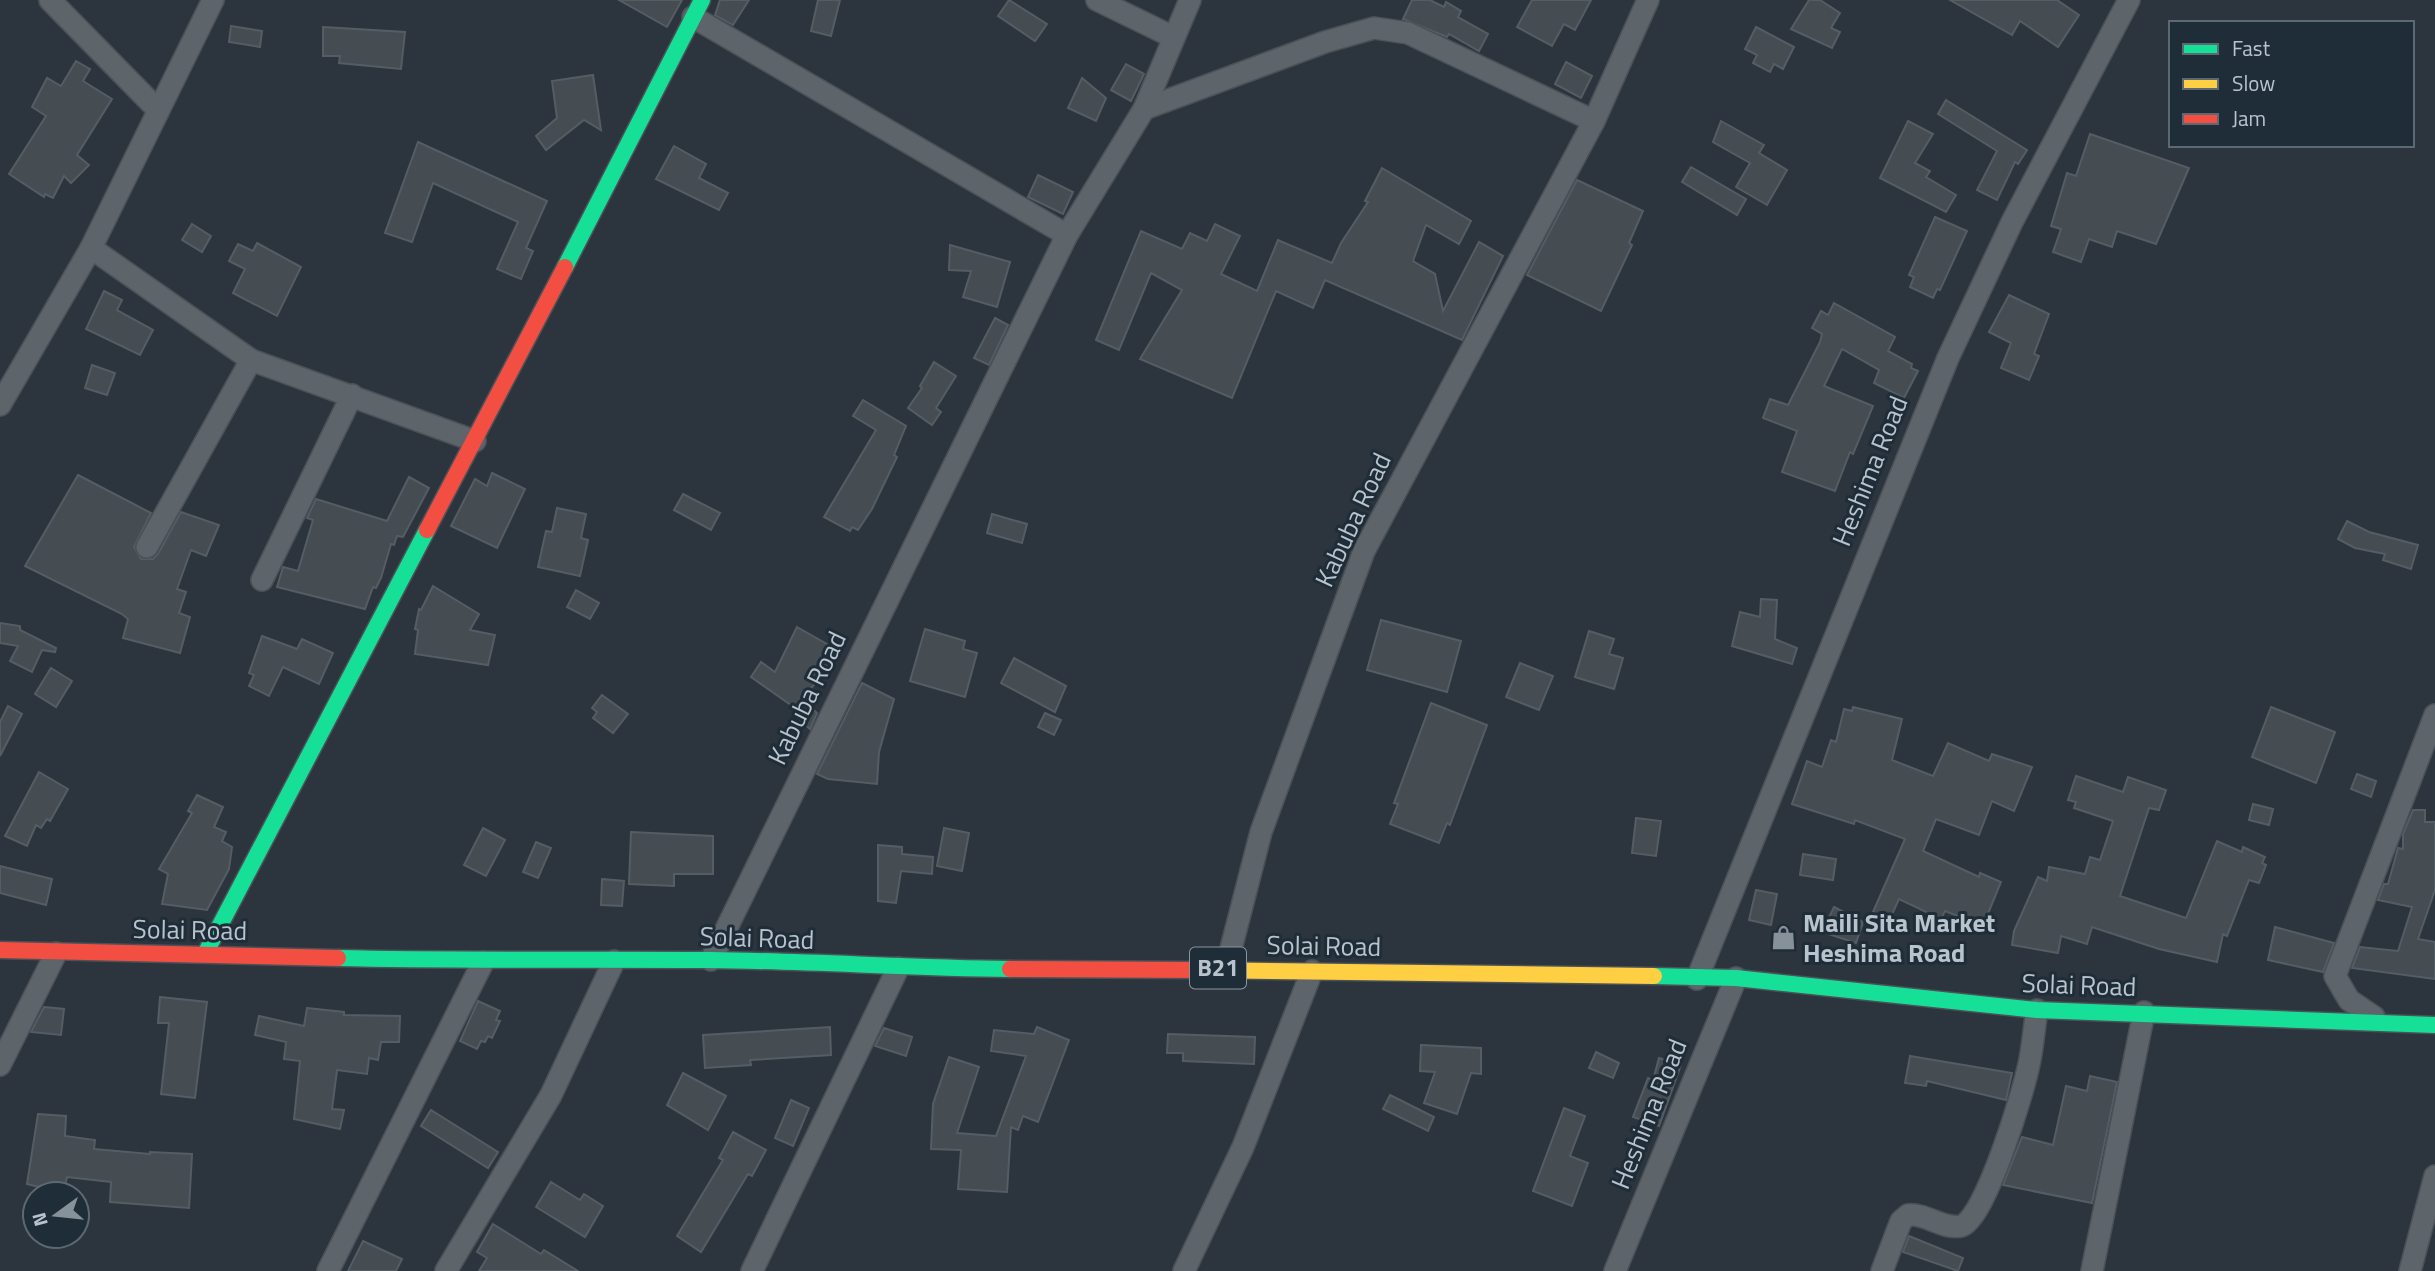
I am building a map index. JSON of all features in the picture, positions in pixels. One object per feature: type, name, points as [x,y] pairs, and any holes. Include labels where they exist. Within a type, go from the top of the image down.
[{"type":"main road","points":[[205,954],[661,85],[697,8]]},
{"type":"main road","name":"Solai Road","points":[[0,950],[483,962],[710,960],[898,968],[1489,971],[1697,979],[1736,978],[2037,1010],[2435,1025]]},
{"type":"street","points":[[50,0],[158,110]]},
{"type":"street","points":[[0,405],[91,248],[213,0]]},
{"type":"street","points":[[1097,0],[1172,37]]},
{"type":"street","name":"Kabuba Road","points":[[710,960],[1067,235],[1144,109],[1172,37],[1190,0]]},
{"type":"street","name":"Kabuba Road","points":[[1226,968],[1261,832],[1364,551],[1594,121],[1648,0]]},
{"type":"street","name":"Heshima Road","points":[[1697,979],[1948,358],[2012,222],[2129,0]]},
{"type":"street","points":[[697,8],[1067,235]]},
{"type":"street","points":[[1144,109],[1325,42],[1374,28],[1408,33],[1594,121]]},
{"type":"street","points":[[91,248],[251,360],[475,441]]},
{"type":"street","points":[[146,547],[251,360]]},
{"type":"street","points":[[262,580],[352,395]]},
{"type":"street","points":[[2381,1022],[2349,1000],[2335,976],[2435,715]]},
{"type":"street","points":[[0,1065],[56,953]]},
{"type":"street","points":[[446,1271],[551,1095],[614,961]]},
{"type":"street","points":[[328,1271],[483,962]]},
{"type":"street","points":[[752,1271],[898,968]]},
{"type":"street","points":[[1184,1271],[1243,1147],[1312,971]]},
{"type":"street","name":"Heshima Road","points":[[1615,1271],[1736,978]]},
{"type":"street","points":[[1882,1271],[1901,1221],[1908,1214],[1957,1226],[1966,1223],[1973,1216],[1998,1166],[2029,1065],[2037,1010]]},
{"type":"street","points":[[2092,1271],[2144,1012]]},
{"type":"street","points":[[2410,1271],[2435,1175]]},
{"type":"building","points":[[619,0],[682,0],[667,27]]},
{"type":"building","points":[[720,0],[749,0],[733,25],[715,15]]},
{"type":"building","points":[[818,0],[840,0],[831,36],[811,31]]},
{"type":"building","points":[[1009,0],[1047,24],[1035,41],[998,16]]},
{"type":"building","points":[[1412,0],[1430,0],[1444,7],[1446,2],[1461,11],[1458,17],[1488,34],[1479,51],[1449,34],[1447,37],[1403,19]]},
{"type":"building","points":[[1532,0],[1591,0],[1575,30],[1564,24],[1552,46],[1517,27]]},
{"type":"building","points":[[1809,0],[1820,0],[1840,13],[1831,28],[1840,32],[1832,48],[1791,29]]},
{"type":"building","points":[[1950,0],[2057,0],[2079,15],[2058,47],[2020,21],[2012,35]]},
{"type":"building","points":[[231,26],[262,31],[260,47],[229,42]]},
{"type":"building","points":[[323,27],[405,32],[401,69],[339,63],[340,56],[323,56]]},
{"type":"building","points":[[1756,27],[1794,47],[1783,69],[1774,64],[1770,72],[1753,63],[1757,55],[1745,49]]},
{"type":"building","points":[[76,61],[90,69],[83,81],[112,99],[77,155],[89,165],[71,183],[64,176],[53,198],[45,194],[44,197],[9,174],[46,116],[32,107],[47,78],[61,86]]},
{"type":"building","points":[[1566,62],[1592,76],[1581,98],[1555,84]]},
{"type":"building","points":[[1126,64],[1144,74],[1131,101],[1111,90]]},
{"type":"building","points":[[593,75],[601,130],[584,120],[546,150],[536,136],[557,118],[552,81]]},
{"type":"building","points":[[1082,78],[1106,98],[1096,121],[1068,108]]},
{"type":"building","points":[[1946,100],[2027,150],[2018,164],[2015,162],[1997,200],[1977,190],[1997,151],[1938,114]]},
{"type":"building","points":[[1721,121],[1764,145],[1759,153],[1787,170],[1767,205],[1736,187],[1750,163],[1713,142]]},
{"type":"building","points":[[1908,121],[1933,134],[1915,163],[1930,171],[1926,177],[1956,195],[1946,212],[1880,178]]},
{"type":"building","points":[[2090,134],[2189,168],[2156,244],[2117,231],[2112,247],[2089,239],[2081,262],[2053,252],[2061,229],[2051,226],[2067,173],[2076,176]]},
{"type":"building","points":[[418,142],[547,201],[526,248],[533,251],[521,279],[497,269],[518,222],[433,183],[412,242],[385,233]]},
{"type":"building","points":[[674,146],[706,164],[699,178],[728,193],[719,210],[656,179]]},
{"type":"building","points":[[1691,167],[1746,199],[1737,215],[1682,182]]},
{"type":"building","points":[[1382,168],[1471,221],[1459,244],[1426,225],[1413,261],[1435,274],[1443,311],[1479,242],[1503,256],[1462,340],[1325,280],[1313,308],[1276,291],[1232,398],[1140,359],[1182,290],[1151,273],[1119,350],[1096,340],[1141,231],[1182,249],[1190,233],[1207,241],[1215,224],[1240,236],[1221,274],[1257,291],[1278,240],[1332,263],[1341,243],[1368,202],[1365,201]]},
{"type":"building","points":[[1038,175],[1073,192],[1063,214],[1028,197]]},
{"type":"building","points":[[1577,180],[1643,211],[1629,243],[1632,245],[1601,311],[1527,275]]},
{"type":"building","points":[[1935,217],[1967,231],[1940,290],[1937,289],[1933,298],[1910,287],[1914,277],[1909,275]]},
{"type":"building","points":[[192,224],[211,236],[202,252],[182,240]]},
{"type":"building","points":[[257,243],[301,267],[277,316],[233,293],[245,269],[229,261],[238,244],[253,251]]},
{"type":"building","points":[[950,245],[1010,262],[997,307],[963,297],[971,271],[949,270]]},
{"type":"building","points":[[104,291],[122,300],[117,310],[153,330],[140,355],[86,329]]},
{"type":"building","points":[[2009,295],[2049,314],[2034,354],[2039,356],[2029,380],[2001,368],[2011,343],[1989,332]]},
{"type":"building","points":[[1834,303],[1895,337],[1888,351],[1912,364],[1911,368],[1918,371],[1904,398],[1874,383],[1879,370],[1842,349],[1824,386],[1873,406],[1853,454],[1850,452],[1835,491],[1782,472],[1797,431],[1763,418],[1770,399],[1788,405],[1820,342],[1822,334],[1812,328],[1821,311],[1828,315]]},
{"type":"building","points":[[995,318],[1008,325],[989,365],[974,358]]},
{"type":"building","points":[[934,362],[956,376],[936,408],[941,412],[932,425],[908,408],[922,388],[920,386]]},
{"type":"building","points":[[92,365],[115,373],[107,395],[85,388]]},
{"type":"building","points":[[863,400],[906,426],[894,455],[897,457],[872,509],[858,530],[852,527],[850,531],[824,517],[876,430],[853,416]]},
{"type":"building","points":[[492,473],[525,489],[497,548],[451,526],[475,479],[487,486]]},
{"type":"building","points":[[78,475],[151,513],[134,547],[141,559],[153,559],[158,554],[181,512],[219,525],[206,556],[191,550],[177,589],[186,592],[179,613],[190,617],[180,653],[123,638],[128,619],[122,614],[25,566]]},
{"type":"building","points":[[409,477],[429,488],[403,537],[397,536],[394,545],[391,544],[381,578],[376,588],[373,587],[365,609],[277,587],[283,567],[298,571],[313,520],[307,518],[316,499],[387,521]]},
{"type":"building","points":[[683,494],[720,513],[711,530],[674,510]]},
{"type":"building","points":[[557,508],[586,514],[581,538],[588,540],[580,576],[538,567],[546,531],[552,532]]},
{"type":"building","points":[[992,514],[1027,524],[1022,543],[987,533]]},
{"type":"building","points":[[2347,521],[2369,532],[2418,545],[2411,569],[2383,560],[2385,554],[2355,548],[2338,539]]},
{"type":"building","points":[[433,586],[479,614],[470,630],[495,635],[488,665],[415,654],[418,630],[415,629],[419,609],[421,610]]},
{"type":"building","points":[[576,590],[599,603],[590,619],[567,607]]},
{"type":"building","points":[[1761,599],[1777,600],[1775,639],[1797,648],[1792,664],[1732,646],[1740,612],[1760,617]]},
{"type":"building","points":[[1381,620],[1461,641],[1447,692],[1367,670]]},
{"type":"building","points":[[0,623],[20,626],[20,630],[56,648],[55,652],[42,650],[32,672],[10,661],[18,646],[0,643]]},
{"type":"building","points":[[797,627],[841,652],[795,708],[751,677],[761,662],[775,672]]},
{"type":"building","points":[[925,629],[965,641],[963,649],[977,653],[965,697],[910,681]]},
{"type":"building","points":[[1589,631],[1614,639],[1609,654],[1623,658],[1614,689],[1575,677]]},
{"type":"building","points":[[262,636],[297,649],[302,639],[333,653],[319,684],[283,667],[269,696],[249,686],[254,675],[249,673]]},
{"type":"building","points":[[1014,658],[1066,686],[1055,712],[1001,683]]},
{"type":"building","points":[[1520,663],[1553,676],[1539,710],[1506,697]]},
{"type":"building","points":[[51,668],[72,681],[56,707],[35,694]]},
{"type":"building","points":[[862,683],[894,699],[879,752],[877,784],[828,779],[817,774]]},
{"type":"building","points":[[602,695],[628,714],[613,733],[593,718],[597,712],[592,708]]},
{"type":"building","points":[[805,702],[817,713],[810,729],[794,715]]},
{"type":"building","points":[[1431,703],[1487,725],[1450,825],[1447,823],[1439,843],[1390,824],[1398,804],[1394,803]]},
{"type":"building","points":[[8,706],[22,714],[0,756],[0,722]]},
{"type":"building","points":[[1853,707],[1902,719],[1892,760],[1933,776],[1948,743],[1989,761],[1992,754],[2032,767],[2014,811],[1992,801],[1979,835],[1936,819],[1923,851],[1979,877],[1980,873],[2001,882],[1983,926],[1945,911],[1941,919],[1899,899],[1890,919],[1873,912],[1905,839],[1855,820],[1854,824],[1792,804],[1807,761],[1822,767],[1831,740],[1836,742],[1844,709],[1852,711]]},
{"type":"building","points":[[2271,707],[2335,732],[2316,783],[2252,757]]},
{"type":"building","points":[[1045,713],[1061,720],[1054,735],[1038,727]]},
{"type":"building","points":[[39,772],[68,789],[50,821],[47,819],[41,828],[36,825],[27,846],[5,836]]},
{"type":"building","points":[[2357,774],[2376,781],[2371,797],[2351,789]]},
{"type":"building","points":[[2076,776],[2123,792],[2128,777],[2166,790],[2159,810],[2149,808],[2120,896],[2186,918],[2217,841],[2242,852],[2243,847],[2265,857],[2262,863],[2266,865],[2259,883],[2249,880],[2227,936],[2223,934],[2217,962],[2159,949],[2092,927],[2087,944],[2061,936],[2058,953],[2012,945],[2014,931],[2038,877],[2047,881],[2049,867],[2085,874],[2090,857],[2100,860],[2113,821],[2074,808],[2076,802],[2068,800]]},
{"type":"building","points":[[197,795],[223,807],[214,827],[226,832],[222,841],[232,847],[229,869],[207,910],[162,904],[168,874],[159,869],[192,813],[188,811]]},
{"type":"building","points":[[2253,804],[2273,809],[2269,825],[2249,820]]},
{"type":"building","points":[[2413,810],[2425,810],[2425,822],[2435,822],[2435,890],[2418,939],[2435,942],[2435,979],[2352,968],[2360,947],[2398,951],[2412,907],[2378,900],[2384,884],[2388,884],[2398,848],[2403,849],[2403,834]]},
{"type":"building","points":[[1636,818],[1661,821],[1656,856],[1632,853]]},
{"type":"building","points":[[483,828],[505,840],[486,876],[464,865]]},
{"type":"building","points":[[944,828],[969,833],[962,871],[937,866]]},
{"type":"building","points":[[631,832],[713,836],[713,874],[674,874],[674,886],[629,884]]},
{"type":"building","points":[[536,842],[551,848],[538,878],[523,872]]},
{"type":"building","points":[[878,845],[902,847],[902,854],[933,857],[932,874],[901,871],[896,903],[878,901]]},
{"type":"building","points":[[1803,854],[1836,859],[1833,880],[1800,875]]},
{"type":"building","points":[[0,866],[52,879],[46,905],[0,893]]},
{"type":"building","points":[[602,879],[624,881],[622,906],[601,905]]},
{"type":"building","points":[[1756,890],[1777,894],[1771,925],[1749,920]]},
{"type":"building","points":[[1834,907],[1863,922],[1856,943],[1822,932]]},
{"type":"building","points":[[2275,927],[2334,943],[2323,972],[2268,960]]},
{"type":"building","points":[[160,997],[207,1002],[195,1098],[161,1094],[169,1023],[158,1023]]},
{"type":"building","points":[[478,1001],[500,1011],[496,1020],[500,1021],[492,1038],[488,1036],[485,1042],[481,1041],[477,1049],[460,1041]]},
{"type":"building","points":[[44,1007],[64,1009],[61,1035],[31,1032]]},
{"type":"building","points":[[307,1008],[344,1012],[344,1015],[400,1016],[399,1042],[381,1042],[378,1060],[369,1058],[367,1074],[337,1070],[332,1109],[344,1110],[340,1129],[294,1119],[300,1061],[284,1059],[286,1042],[255,1035],[259,1016],[304,1026]]},
{"type":"building","points":[[830,1027],[831,1055],[750,1060],[751,1065],[705,1068],[703,1035]]},
{"type":"building","points":[[1037,1027],[1069,1040],[1038,1122],[1023,1116],[1018,1130],[1011,1127],[1007,1192],[958,1189],[961,1150],[931,1149],[933,1104],[949,1057],[979,1067],[957,1133],[996,1136],[1026,1056],[991,1051],[994,1030],[1034,1034]]},
{"type":"building","points":[[884,1028],[912,1037],[906,1056],[875,1046]]},
{"type":"building","points":[[1168,1034],[1255,1037],[1254,1064],[1183,1061],[1183,1053],[1167,1053]]},
{"type":"building","points":[[1421,1045],[1481,1048],[1481,1074],[1471,1073],[1457,1114],[1424,1103],[1435,1072],[1420,1071]]},
{"type":"building","points":[[1596,1052],[1619,1063],[1613,1078],[1589,1068]]},
{"type":"building","points":[[1910,1056],[2012,1073],[2006,1100],[1927,1081],[1926,1086],[1905,1083]]},
{"type":"building","points":[[1659,1058],[1681,1065],[1659,1126],[1633,1117],[1648,1078],[1653,1080]]},
{"type":"building","points":[[683,1073],[726,1096],[708,1130],[667,1105]]},
{"type":"building","points":[[2090,1076],[2117,1082],[2092,1203],[2003,1185],[2022,1137],[2053,1145],[2066,1086],[2087,1091]]},
{"type":"building","points":[[1390,1095],[1434,1117],[1428,1131],[1383,1109]]},
{"type":"building","points":[[791,1100],[809,1108],[793,1146],[775,1138]]},
{"type":"building","points":[[1564,1108],[1585,1116],[1570,1156],[1588,1163],[1572,1206],[1533,1191]]},
{"type":"building","points":[[431,1110],[498,1152],[488,1168],[421,1126]]},
{"type":"building","points":[[38,1114],[66,1116],[65,1136],[95,1140],[94,1149],[150,1154],[192,1154],[189,1208],[110,1202],[111,1182],[67,1177],[66,1180],[28,1180]]},
{"type":"building","points":[[733,1132],[766,1150],[752,1176],[748,1174],[701,1252],[677,1236],[723,1160],[719,1158]]},
{"type":"building","points":[[551,1182],[580,1200],[584,1194],[603,1206],[585,1237],[536,1207]]},
{"type":"building","points":[[493,1224],[541,1254],[544,1250],[578,1271],[479,1271],[487,1258],[477,1252]]},
{"type":"building","points":[[1909,1236],[1963,1258],[1958,1271],[1903,1252]]},
{"type":"building","points":[[363,1241],[402,1259],[396,1271],[348,1271]]},
{"type":"traffic: fast","points":[[565,267],[702,0]]},
{"type":"traffic: fast","points":[[205,954],[427,530]]},
{"type":"traffic: fast","points":[[338,958],[709,960],[1010,969]]},
{"type":"traffic: fast","points":[[1654,976],[1736,978],[2037,1010],[2435,1025]]},
{"type":"traffic: slow","points":[[1199,970],[1654,976]]},
{"type":"traffic: jam","points":[[427,530],[565,267]]},
{"type":"traffic: jam","points":[[0,950],[338,958]]},
{"type":"traffic: jam","points":[[1010,969],[1199,970]]},
{"type":"place","name":"Maili Sita Market Heshima Road","points":[[1783,938]]}]
